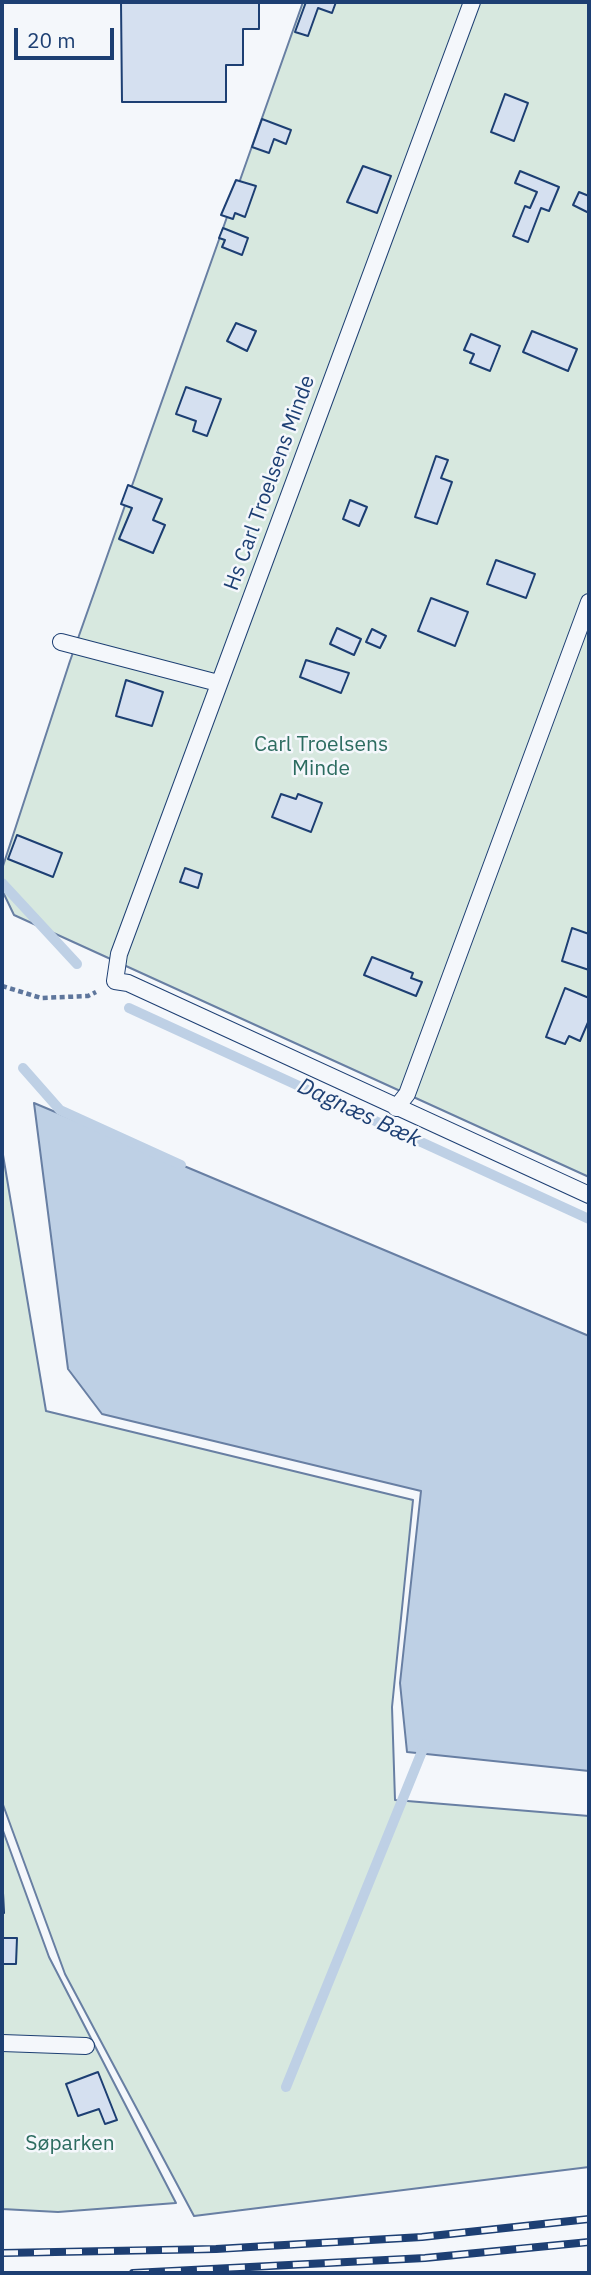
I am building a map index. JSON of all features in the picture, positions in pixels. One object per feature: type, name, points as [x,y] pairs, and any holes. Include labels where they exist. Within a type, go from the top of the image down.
[{"type":"lane","name":"Hs Carl Troelsens Minde","points":[[115,981],[119,954],[472,2]]},
{"type":"lane","points":[[396,1108],[407,1094],[589,603]]},
{"type":"lane","points":[[61,642],[218,683]]},
{"type":"lane","points":[[115,981],[128,983],[589,1195]]},
{"type":"lane","points":[[2,2043],[86,2046]]},
{"type":"path","points":[[2,986],[41,998],[88,996],[115,981]]},
{"type":"green space","name":"Carl Troelsens Minde","points":[[303,2],[589,2],[589,1177],[14,915],[2,890],[2,869],[70,661]]},
{"type":"green space","points":[[2,1149],[46,1411],[413,1500],[392,1707],[395,1800],[589,1816],[589,2167],[194,2216],[65,1974],[2,1802]]},
{"type":"green space","name":"Søparken","points":[[2,1828],[49,1957],[176,2203],[58,2212],[2,2209]]},
{"type":"water","points":[[34,1103],[589,1336],[589,1771],[407,1752],[400,1683],[421,1491],[102,1414],[68,1369]]},
{"type":"building","points":[[121,2],[259,2],[259,29],[243,29],[243,65],[226,65],[226,102],[122,102]]},
{"type":"building","points":[[306,2],[336,2],[332,13],[318,8],[308,36],[295,32]]},
{"type":"building","points":[[505,94],[528,103],[514,141],[491,132]]},
{"type":"building","points":[[262,119],[291,130],[286,144],[274,139],[269,153],[252,147]]},
{"type":"building","points":[[363,166],[391,176],[377,213],[347,202]]},
{"type":"building","points":[[520,171],[559,187],[549,211],[541,208],[528,242],[513,236],[525,206],[530,208],[537,192],[515,183]]},
{"type":"building","points":[[236,180],[256,186],[245,217],[235,213],[233,219],[221,215]]},
{"type":"building","points":[[579,192],[589,196],[589,213],[573,205]]},
{"type":"building","points":[[223,228],[248,238],[242,255],[222,247],[225,240],[219,238]]},
{"type":"building","points":[[236,323],[256,331],[247,351],[227,341]]},
{"type":"building","points":[[532,331],[577,349],[568,371],[523,352]]},
{"type":"building","points":[[471,334],[500,346],[490,371],[470,363],[474,354],[464,350]]},
{"type":"building","points":[[186,387],[221,399],[207,436],[193,431],[196,421],[176,414]]},
{"type":"building","points":[[436,456],[448,460],[441,478],[452,482],[437,524],[415,517]]},
{"type":"building","points":[[128,485],[162,499],[153,520],[165,525],[153,553],[119,539],[132,508],[121,504]]},
{"type":"building","points":[[350,500],[367,507],[359,526],[343,519]]},
{"type":"building","points":[[496,560],[535,574],[526,598],[487,584]]},
{"type":"building","points":[[431,598],[468,612],[455,646],[418,631]]},
{"type":"building","points":[[337,628],[361,639],[354,655],[330,644]]},
{"type":"building","points":[[372,629],[386,636],[380,648],[366,642]]},
{"type":"building","points":[[306,660],[349,673],[341,693],[300,677]]},
{"type":"building","points":[[126,680],[163,692],[152,726],[116,716]]},
{"type":"building","points":[[281,794],[296,799],[298,794],[322,803],[311,832],[272,817]]},
{"type":"building","points":[[17,835],[62,853],[53,877],[8,859]]},
{"type":"building","points":[[185,868],[202,874],[198,888],[180,882]]},
{"type":"building","points":[[572,928],[589,934],[589,970],[562,961]]},
{"type":"building","points":[[372,957],[413,973],[411,978],[422,982],[416,996],[364,975]]},
{"type":"building","points":[[565,988],[589,998],[589,1020],[580,1041],[569,1036],[565,1044],[546,1037]]},
{"type":"building","points":[[2,1873],[4,1913],[2,1913]]},
{"type":"building","points":[[2,1938],[17,1938],[16,1964],[2,1964]]},
{"type":"building","points":[[98,2072],[117,2120],[105,2124],[99,2109],[78,2116],[66,2084]]},
{"type":"waterway","name":"Dagnæs Bæk","points":[[2,883],[77,964]]},
{"type":"waterway","name":"Dagnæs Bæk","points":[[129,1008],[589,1219]]},
{"type":"waterway","points":[[23,1068],[60,1110],[181,1165]]},
{"type":"waterway","points":[[286,2087],[425,1744]]},
{"type":"railway","points":[[2,2253],[216,2249],[422,2237],[589,2219]]},
{"type":"railway","points":[[133,2273],[425,2258],[589,2242]]}]
